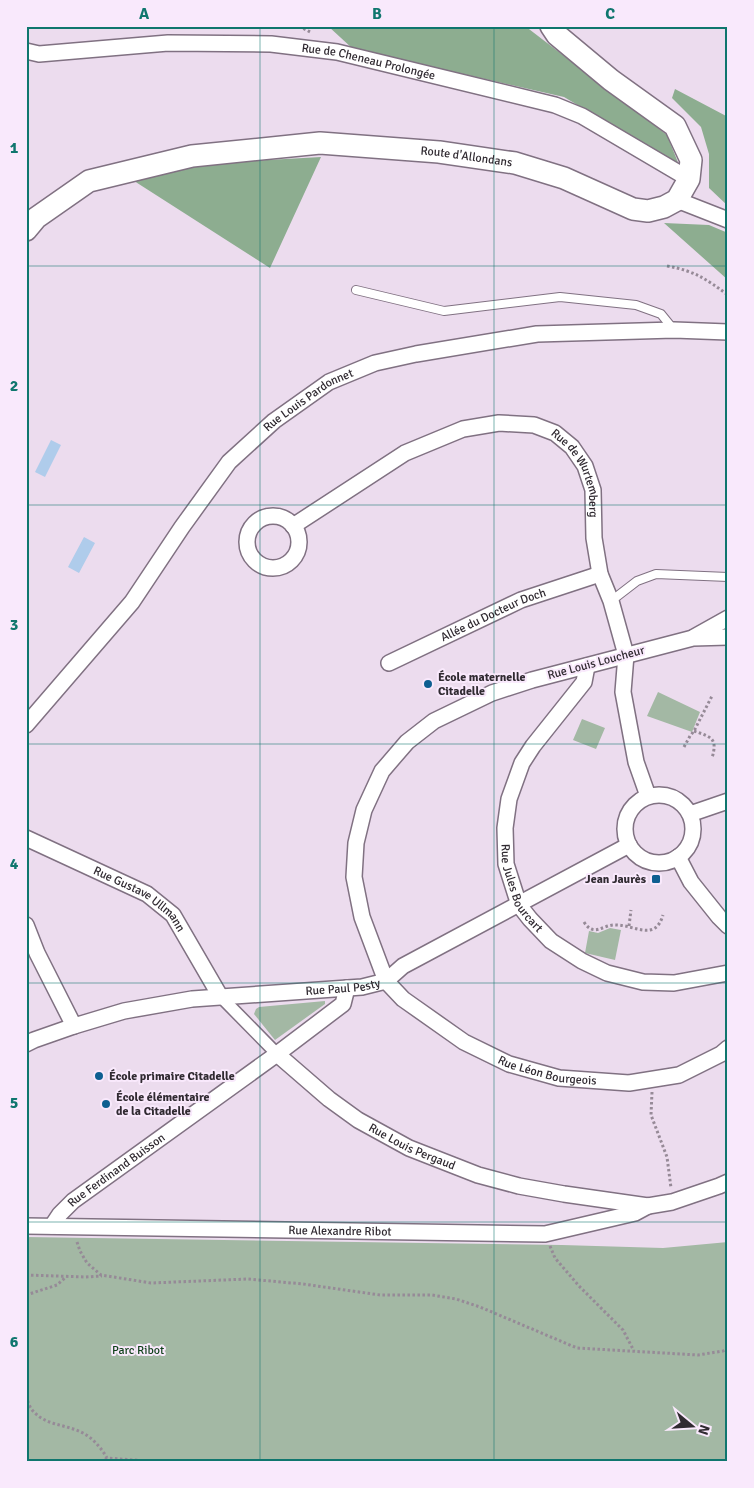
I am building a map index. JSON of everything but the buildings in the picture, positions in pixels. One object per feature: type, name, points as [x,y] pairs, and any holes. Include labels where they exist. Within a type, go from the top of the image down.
[{"type":"main road","points":[[551,26],[557,35],[611,80],[675,126],[690,160],[689,180],[677,200]]},
{"type":"main road","name":"Route d'Allondans","points":[[26,230],[36,218],[89,181],[192,156],[320,143],[439,152],[514,163],[564,178],[633,209],[648,211],[664,207],[677,200]]},
{"type":"street","name":"Rue de Cheneau Prolongée","points":[[26,51],[39,54],[168,43],[271,44],[337,52],[555,105],[582,116],[689,180]]},
{"type":"street","points":[[677,200],[728,220]]},
{"type":"street","name":"Rue Louis Pardonnet","points":[[26,725],[132,602],[182,526],[229,462],[274,421],[329,382],[375,363],[416,354],[537,334],[674,330],[728,332]]},
{"type":"street","name":"Rue de Wurtemberg","points":[[293,526],[406,453],[463,429],[499,423],[534,425],[555,433],[572,447],[585,466],[593,490],[594,538],[600,574],[611,601],[626,655],[623,692],[636,762],[648,796]]},
{"type":"street","name":"Allée du Docteur Doch","points":[[389,663],[520,600],[552,588],[600,574]]},
{"type":"street","points":[[693,638],[728,618]]},
{"type":"street","name":"Rue Louis Loucheur","points":[[386,981],[362,917],[354,877],[356,843],[364,810],[382,771],[407,742],[434,721],[492,693],[532,680],[693,638],[728,637]]},
{"type":"street","name":"Rue Jules Bourcart","points":[[587,666],[584,682],[533,746],[522,763],[509,799],[504,828],[506,864],[519,905],[551,941],[582,961],[607,973],[643,982],[674,983],[728,973]]},
{"type":"street","points":[[658,794],[677,799],[690,814],[693,833],[686,851],[678,857],[668,862],[656,863],[645,860],[636,854],[629,845],[625,834],[626,822],[630,811],[638,802],[648,796],[658,794]]},
{"type":"street","points":[[690,814],[728,801]]},
{"type":"street","name":"Rue Gustave Ullmann","points":[[26,838],[147,894],[154,899],[173,915],[220,996]]},
{"type":"street","name":"Rue Paul Pesty","points":[[26,1044],[74,1026],[124,1011],[192,999],[362,987],[386,981],[403,966],[629,845]]},
{"type":"street","points":[[678,857],[691,882],[728,926]]},
{"type":"street","points":[[26,926],[74,1026]]},
{"type":"street","name":"Rue Léon Bourgeois","points":[[386,981],[398,995],[464,1042],[509,1064],[559,1078],[630,1083],[678,1075],[721,1054],[728,1048]]},
{"type":"street","name":"Rue Ferdinand Buisson","points":[[52,1226],[60,1214],[73,1201],[343,1004],[348,988]]},
{"type":"street","name":"Rue Louis Pergaud","points":[[220,996],[277,1054],[329,1099],[358,1120],[409,1148],[478,1175],[519,1186],[648,1206]]},
{"type":"street","points":[[648,1206],[672,1202],[728,1182]]},
{"type":"street","name":"Rue Alexandre Ribot","points":[[26,1226],[545,1234],[626,1216],[648,1206]]},
{"type":"lane","points":[[356,290],[444,311],[560,297],[636,305],[661,314],[674,330]]},
{"type":"lane","points":[[611,601],[637,581],[656,574],[728,577]]},
{"type":"path","points":[[667,266],[682,268],[702,276],[728,295]]},
{"type":"path","points":[[684,747],[712,696]]},
{"type":"path","points":[[694,731],[712,738],[715,748],[712,758]]},
{"type":"path","points":[[629,926],[631,910]]},
{"type":"path","points":[[584,922],[587,927],[597,930],[613,924],[629,926],[644,931],[658,925],[663,914]]},
{"type":"path","points":[[653,1079],[651,1115],[667,1157],[672,1202]]},
{"type":"path","points":[[72,1227],[80,1251],[87,1262],[103,1276]]},
{"type":"path","points":[[545,1234],[555,1258],[579,1286],[623,1330],[635,1352]]},
{"type":"path","points":[[26,1276],[103,1276],[151,1284],[248,1279],[303,1284],[380,1295],[432,1295],[456,1299],[480,1307],[578,1348],[698,1356],[723,1351],[728,1348]]},
{"type":"path","points":[[26,1295],[57,1285],[66,1276]]},
{"type":"path","points":[[26,1396],[31,1410],[53,1424],[83,1432],[94,1441],[107,1458]]},
{"type":"path","points":[[101,1462],[107,1458],[160,1462]]},
{"type":"green space","points":[[328,26],[525,26],[667,135],[679,165],[564,97],[353,49]]},
{"type":"green space","points":[[675,89],[728,117],[728,206],[709,188],[709,154],[701,127],[672,98]]},
{"type":"green space","points":[[321,157],[270,268],[131,179],[212,163]]},
{"type":"green space","points":[[664,223],[709,225],[728,233],[728,280]]},
{"type":"green space","points":[[658,692],[700,712],[692,732],[647,716]]},
{"type":"green space","points":[[582,719],[605,728],[596,749],[573,740]]},
{"type":"green space","points":[[610,928],[621,930],[615,960],[585,953],[589,931],[598,933]]},
{"type":"green space","points":[[325,1001],[325,1004],[275,1040],[254,1014],[259,1007]]},
{"type":"green space","name":"Parc Ribot","points":[[26,1237],[663,1248],[728,1242],[728,1462],[26,1462]]},
{"type":"water","points":[[51,440],[61,445],[45,477],[35,472]]},
{"type":"water","points":[[84,537],[95,543],[79,573],[68,567]]},
{"type":"place","name":"École maternelle Citadelle","points":[[428,684]]},
{"type":"place","name":"Jean Jaurès","points":[[656,879]]},
{"type":"place","name":"École primaire Citadelle","points":[[99,1076]]},
{"type":"place","name":"École élémentaire de la Citadelle","points":[[106,1104]]}]
